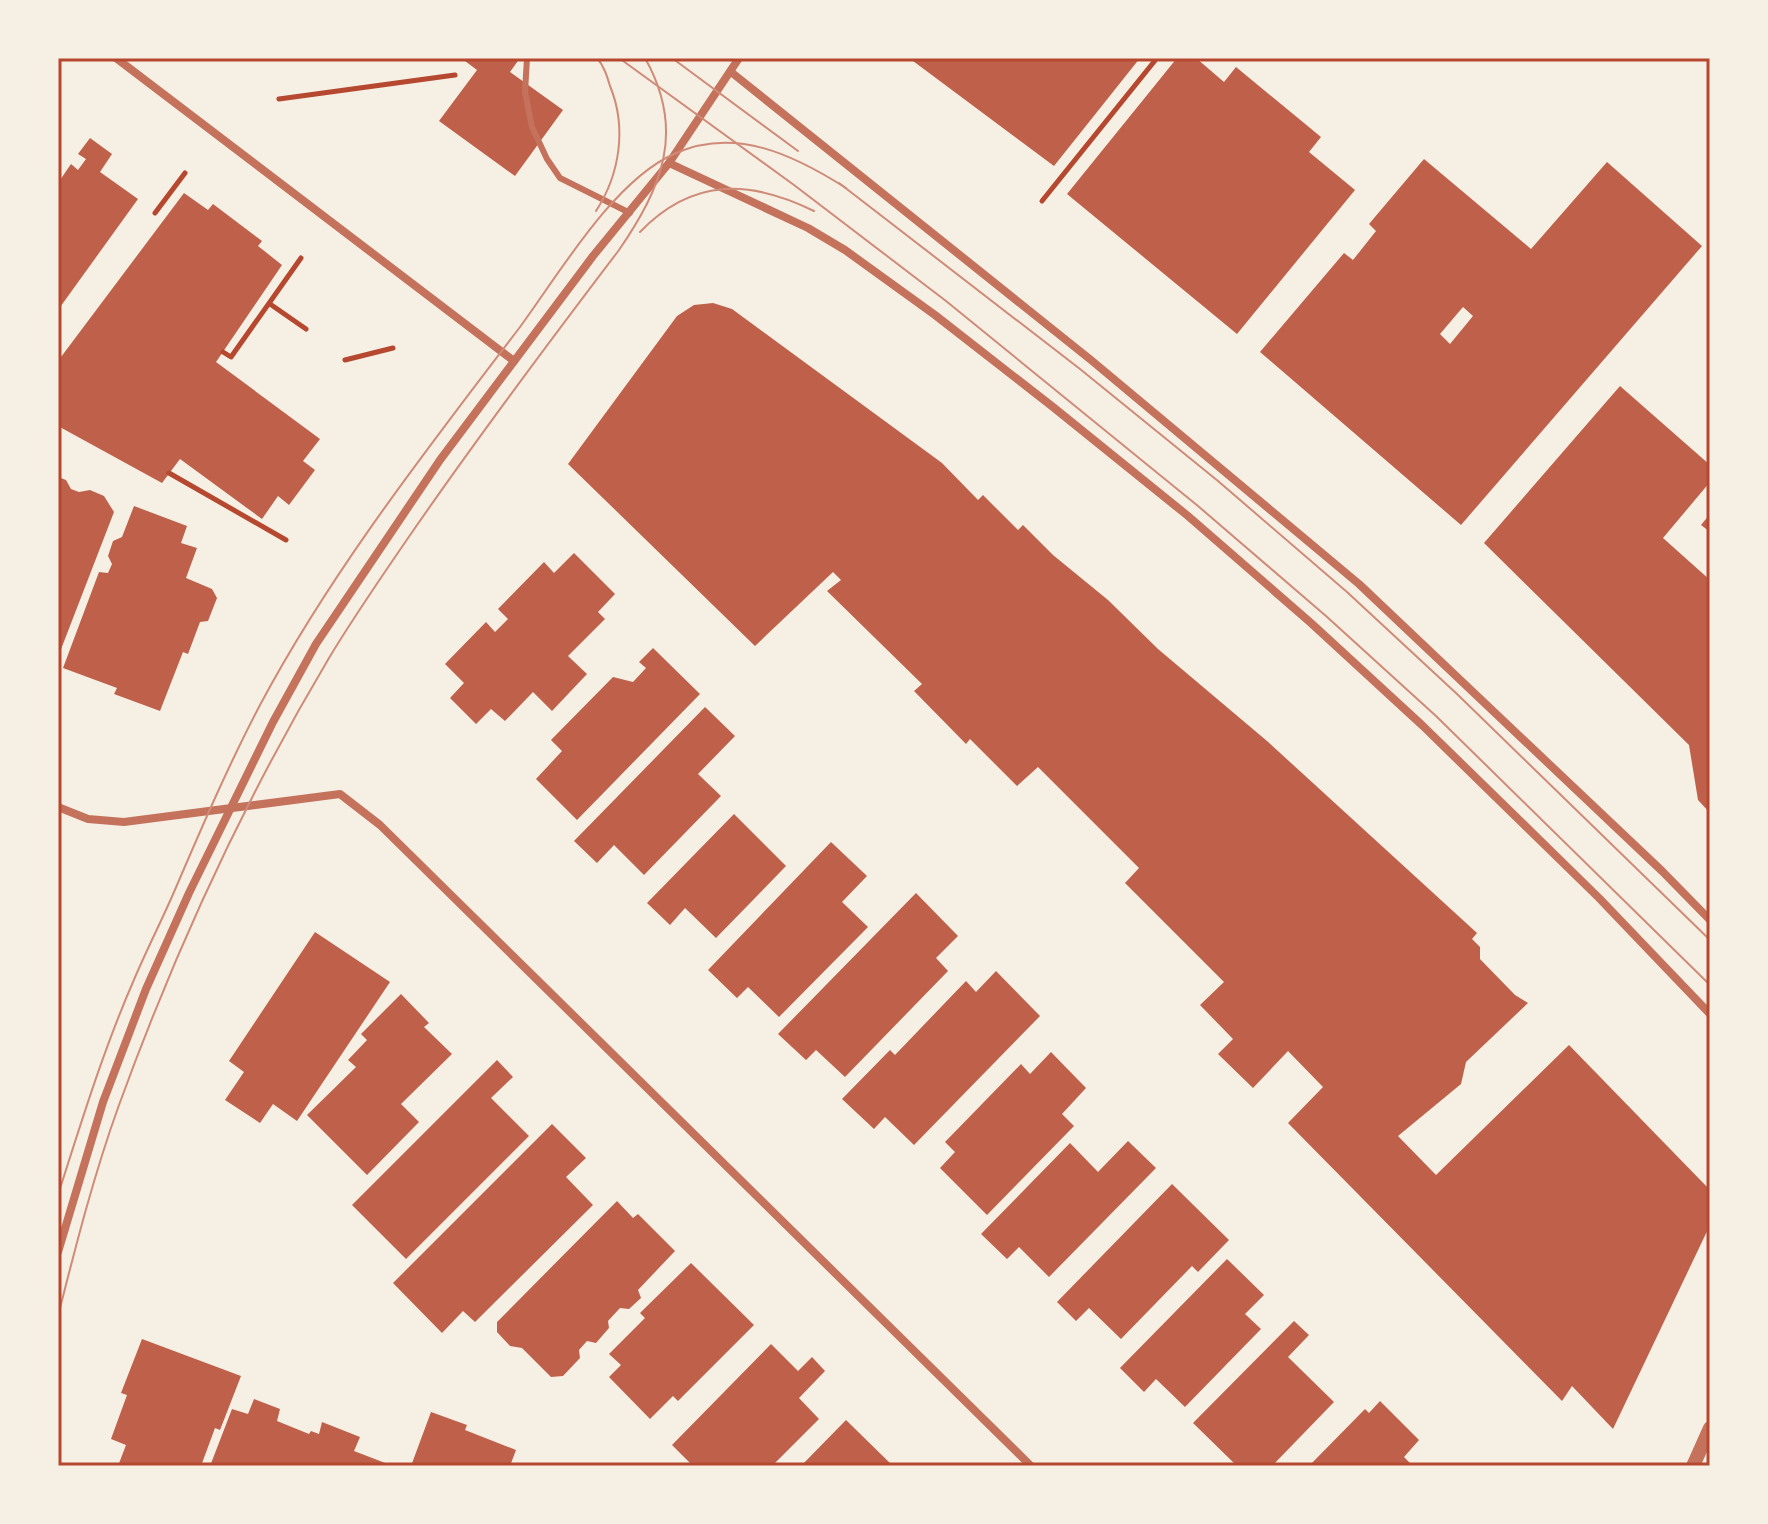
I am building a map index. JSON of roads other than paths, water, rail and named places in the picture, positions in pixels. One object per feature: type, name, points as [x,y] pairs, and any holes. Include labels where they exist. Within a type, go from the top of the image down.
[{"type":"street","points":[[116,58],[514,361]]},
{"type":"street","points":[[58,1252],[103,1102],[146,989],[230,809],[316,644],[432,472],[599,249],[669,163],[739,58]]},
{"type":"street","points":[[731,72],[1091,360],[1359,584],[1652,861],[1710,920]]},
{"type":"street","points":[[669,163],[775,211],[845,250],[1042,397],[1176,506],[1311,623],[1423,726],[1599,898],[1710,1014]]},
{"type":"street","points":[[58,807],[88,819],[124,822],[340,794],[380,825],[1031,1466]]},
{"type":"street","points":[[1693,1466],[1710,1428]]},
{"type":"lane","points":[[527,58],[525,92],[532,127],[547,159],[560,178],[630,213]]},
{"type":"tram line","points":[[596,211],[611,182],[619,134],[615,102],[605,71],[597,58]]},
{"type":"tram line","points":[[619,58],[794,185],[946,301],[1198,506],[1436,716],[1710,985]]},
{"type":"tram line","points":[[58,1316],[101,1157],[141,1047],[188,933],[240,821],[298,711],[329,658],[432,504],[619,250],[647,204],[664,158],[666,134],[664,110],[645,58]]},
{"type":"tram line","points":[[672,58],[798,151]]},
{"type":"tram line","points":[[58,1195],[122,1008],[215,798],[260,705],[350,558],[589,231],[630,185],[651,167],[697,146],[719,143],[763,148],[806,165],[846,188]]},
{"type":"tram line","points":[[839,183],[1080,369],[1218,481],[1347,592],[1457,694],[1710,940]]},
{"type":"tram line","points":[[640,232],[680,201],[722,189],[767,193],[814,211]]}]
